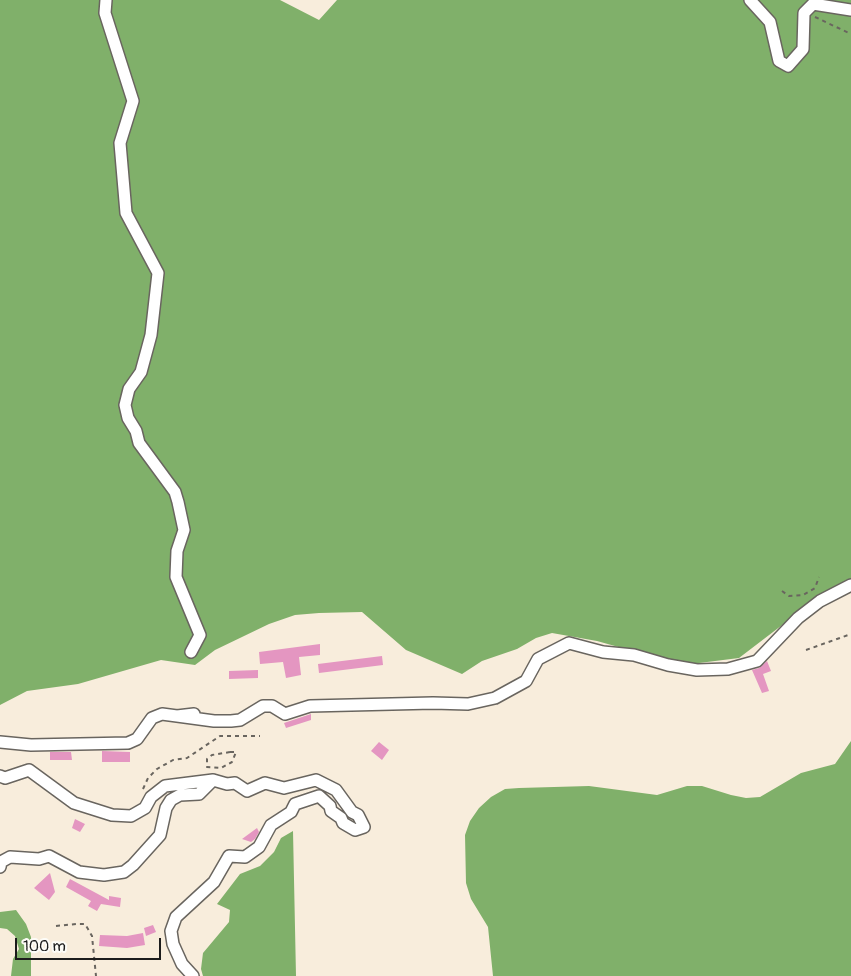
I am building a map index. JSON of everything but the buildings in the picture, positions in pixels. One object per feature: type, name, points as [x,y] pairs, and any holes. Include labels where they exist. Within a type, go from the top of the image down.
[{"type":"street","points":[[106,0],[105,13],[133,101],[120,143],[126,213],[158,272],[151,334],[141,372],[129,389],[125,405],[128,418],[136,431],[139,444],[175,492],[178,502],[184,530],[177,551],[176,577],[200,635],[191,652]]},
{"type":"street","points":[[750,0],[770,22],[779,61],[788,66],[803,49],[804,13],[813,4],[851,10]]},
{"type":"street","points":[[0,742],[30,745],[128,743],[138,739],[152,718],[162,714],[214,721],[231,721],[240,720],[263,706],[272,706],[285,714],[310,706],[433,702],[468,704],[495,698],[526,680],[538,659],[570,643],[603,652],[634,655],[678,667],[698,670],[728,669],[758,662],[798,618],[820,601],[851,585]]},
{"type":"street","points":[[177,716],[194,714]]},
{"type":"street","points":[[0,776],[5,778],[29,770],[74,803],[112,815],[131,816],[145,808],[151,797],[165,786],[213,780],[227,784],[235,783],[247,791],[265,783],[284,788],[316,780],[336,790],[352,812],[358,815],[364,827],[355,830],[343,823],[341,818],[331,811],[330,806],[319,796],[295,804],[291,812],[271,825],[255,851],[245,857],[229,856],[214,882],[176,917],[171,930],[173,944],[182,964],[193,976]]},
{"type":"street","points":[[0,867],[1,862],[10,857],[39,858],[49,856],[79,872],[104,875],[124,872],[133,865],[160,835],[166,808],[171,800],[180,794],[199,794],[213,780]]},
{"type":"path","points":[[807,10],[817,19],[851,34]]},
{"type":"path","points":[[782,591],[789,596],[802,595],[815,588],[819,577]]},
{"type":"path","points":[[806,650],[851,634]]},
{"type":"path","points":[[145,808],[142,793],[148,778],[157,769],[173,760],[187,758],[220,736],[260,736]]},
{"type":"path","points":[[236,752],[232,762],[222,768],[207,767],[207,759],[220,753],[236,752]]},
{"type":"path","points":[[56,926],[85,924],[92,936],[96,976]]},
{"type":"green space","points":[[0,0],[280,0],[319,20],[337,0],[851,0],[851,580],[828,590],[739,658],[683,665],[597,641],[552,633],[536,638],[517,649],[482,661],[462,674],[406,650],[362,612],[319,613],[295,615],[269,624],[215,650],[195,665],[161,660],[78,684],[27,691],[0,705]]},
{"type":"green space","points":[[851,741],[851,976],[493,976],[488,927],[471,899],[466,883],[465,835],[470,821],[479,808],[491,797],[505,789],[519,788],[589,786],[657,795],[687,786],[702,786],[746,798],[760,797],[801,773],[835,764]]},
{"type":"green space","points":[[293,831],[296,976],[203,976],[201,969],[203,953],[229,922],[230,910],[217,904],[240,874],[260,866],[274,852],[281,838]]},
{"type":"green space","points":[[16,910],[26,924],[31,937],[31,976],[11,976],[13,959],[19,949],[15,936],[7,929],[0,928],[0,912]]}]
